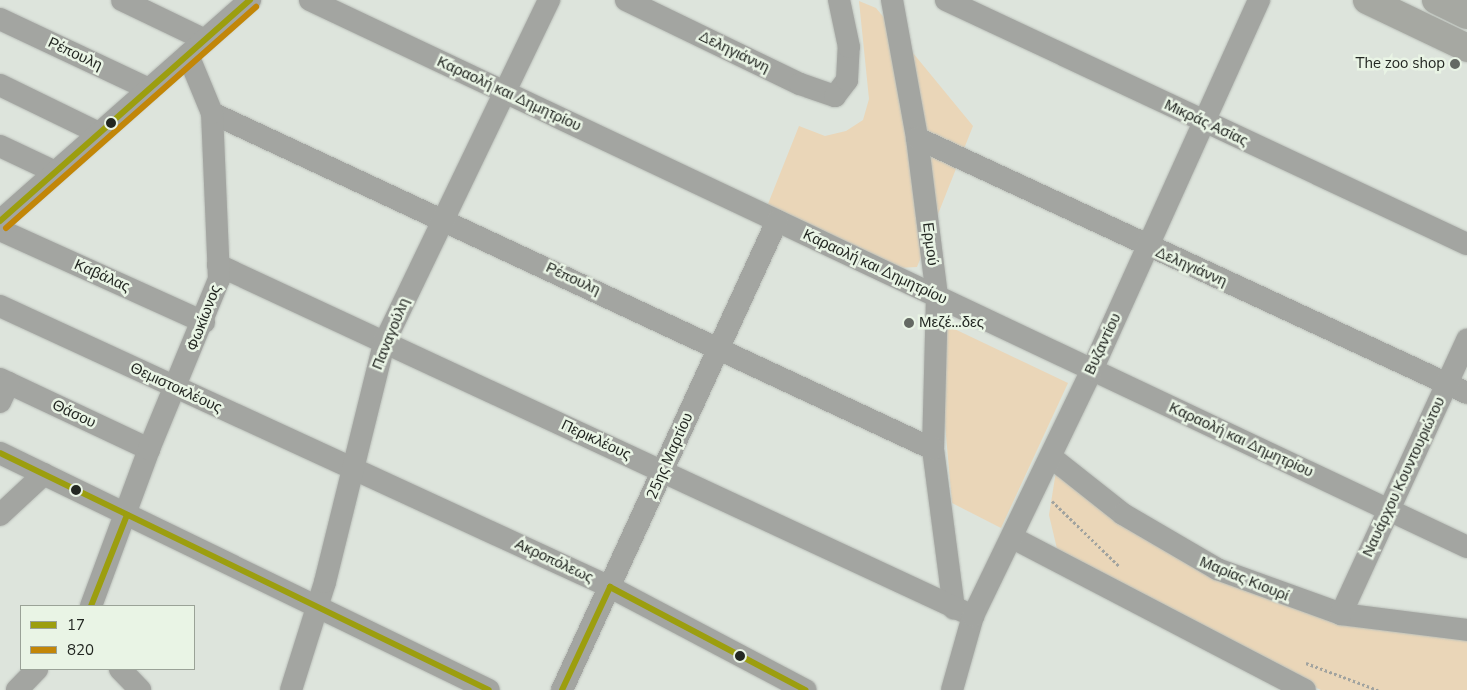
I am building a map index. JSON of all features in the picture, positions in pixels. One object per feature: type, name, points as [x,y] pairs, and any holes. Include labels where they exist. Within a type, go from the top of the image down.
[{"type":"main road","points":[[1367,0],[1467,48]]},
{"type":"main road","points":[[1436,0],[1467,15]]},
{"type":"street","points":[[122,0],[205,40]]},
{"type":"street","points":[[0,221],[250,0]]},
{"type":"street","name":"Καραολή και Δημητρίου","points":[[310,0],[1467,547]]},
{"type":"street","name":"Παναγούλη","points":[[291,690],[325,582],[384,343],[549,0]]},
{"type":"street","name":"Δεληγιάννη","points":[[626,0],[826,95],[843,91],[849,47],[840,0]]},
{"type":"street","name":"Ερμού","points":[[892,0],[917,138],[936,296],[933,449],[964,612]]},
{"type":"street","name":"Μικράς Ασίας","points":[[946,0],[1467,244]]},
{"type":"street","name":"Βυζαντίου","points":[[952,690],[964,612],[1013,538],[1092,370],[1259,0]]},
{"type":"street","name":"Ρέπουλη","points":[[0,19],[149,89]]},
{"type":"street","name":"Φωκίωνος","points":[[90,605],[127,515],[149,449],[204,322],[219,279],[212,113],[188,55]]},
{"type":"street","points":[[0,85],[100,133]]},
{"type":"street","name":"Ρέπουλη","points":[[212,113],[443,218],[933,449]]},
{"type":"street","name":"Δεληγιάννη","points":[[917,138],[1147,248],[1467,393]]},
{"type":"street","points":[[0,146],[55,172]]},
{"type":"street","name":"25ης Μαρτίου","points":[[562,690],[777,221]]},
{"type":"street","name":"Καβάλας","points":[[0,230],[204,322]]},
{"type":"street","name":"Περικλέους","points":[[218,264],[384,343],[664,470],[964,612]]},
{"type":"street","name":"Θεμιστοκλέους","points":[[0,306],[176,389],[353,468]]},
{"type":"street","name":"Ναυάρχου Κουντουριώτου","points":[[1341,614],[1467,340]]},
{"type":"street","name":"Θάσου","points":[[3,388],[149,449]]},
{"type":"street","points":[[0,453],[127,515],[315,617],[489,690]]},
{"type":"street","name":"Μαρίας Κιουρί","points":[[1050,457],[1123,514],[1192,558],[1341,614],[1467,630]]},
{"type":"street","name":"Ακροπόλεως","points":[[353,468],[610,587],[805,690]]},
{"type":"street","points":[[0,515],[44,474]]},
{"type":"street","points":[[1013,538],[1305,690]]},
{"type":"street","points":[[17,690],[36,670]]},
{"type":"path","points":[[1038,485],[1078,531],[1124,570]]},
{"type":"path","points":[[1299,660],[1378,690]]},
{"type":"shaded area","points":[[859,1],[876,8],[973,126],[917,267],[878,269],[764,214],[799,126],[825,136],[846,131],[863,120],[869,99]]},
{"type":"shaded area","points":[[944,324],[1068,383],[1001,528],[952,503],[937,334]]},
{"type":"shaded area","points":[[1057,465],[1249,583],[1467,634],[1467,690],[1321,690],[1182,624],[1058,553],[1049,515]]},
{"type":"transit line","name":"17","points":[[0,221],[250,0]]},
{"type":"transit line","name":"820","points":[[6,228],[256,7]]},
{"type":"transit line","name":"17","points":[[0,453],[489,690]]},
{"type":"transit line","name":"17","points":[[91,605],[127,515]]},
{"type":"transit line","name":"17","points":[[562,690],[610,587],[805,690]]},
{"type":"place","name":"The zoo shop","points":[[1455,64]]},
{"type":"place","name":"Μεζέ...δες","points":[[909,323]]}]
